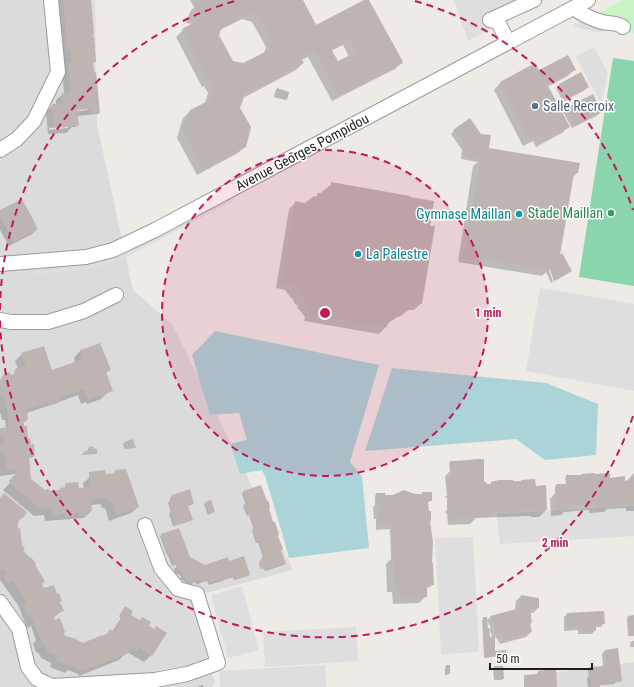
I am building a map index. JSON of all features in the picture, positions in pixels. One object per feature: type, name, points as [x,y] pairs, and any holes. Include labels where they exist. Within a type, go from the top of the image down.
[{"type":"street","points":[[0,150],[17,139],[34,121],[58,72],[51,0]]},
{"type":"street","points":[[505,44],[498,22],[490,20],[534,0]]},
{"type":"street","name":"Avenue Georges Pompidou","points":[[1,265],[86,257],[113,250],[155,230],[588,0]]},
{"type":"street","points":[[573,8],[586,16],[602,22],[624,25]]},
{"type":"street","points":[[0,320],[11,322],[48,322],[84,312],[116,295]]},
{"type":"street","points":[[0,602],[19,629],[28,667],[37,679],[52,686],[155,680],[186,674],[218,663],[197,594],[178,589],[161,568],[146,525]]},
{"type":"shaded area","points":[[0,0],[95,0],[97,125],[133,290],[172,324],[293,570],[191,597],[215,683],[212,687],[0,687]]},
{"type":"shaded area","points":[[454,0],[545,0],[468,41]]},
{"type":"shaded area","points":[[584,19],[611,26],[600,33],[573,26]]},
{"type":"shaded area","points":[[594,47],[608,73],[601,104],[576,57]]},
{"type":"shaded area","points":[[232,195],[234,200],[123,259],[93,268],[61,273],[27,275],[27,272],[97,263],[129,251]]},
{"type":"shaded area","points":[[540,288],[634,304],[634,391],[526,371]]},
{"type":"shaded area","points":[[634,506],[634,536],[500,544],[497,514]]},
{"type":"shaded area","points":[[473,537],[479,652],[441,654],[435,538]]},
{"type":"shaded area","points":[[242,586],[259,650],[228,658],[211,595]]},
{"type":"shaded area","points":[[356,627],[358,661],[265,667],[263,632]]},
{"type":"shaded area","points":[[634,662],[634,687],[526,687],[526,676]]},
{"type":"shaded area","points":[[325,665],[326,687],[220,687],[219,671]]},
{"type":"green space","points":[[622,0],[634,0],[634,33],[622,31],[624,19],[596,16]]},
{"type":"green space","name":"Stade Maillan","points":[[613,58],[634,61],[634,286],[579,277]]},
{"type":"water","points":[[215,331],[379,365],[350,462],[362,476],[369,548],[289,558],[262,470],[240,474],[230,444],[247,440],[239,413],[210,415],[192,355]]},
{"type":"water","points":[[392,368],[546,383],[598,404],[596,455],[545,460],[516,439],[365,451]]},
{"type":"building","points":[[63,0],[91,0],[94,35],[89,36],[94,36],[96,62],[93,62],[94,73],[96,72],[100,113],[90,114],[90,109],[77,110],[79,126],[54,128],[52,104],[63,103],[62,93],[71,92],[68,63],[71,62],[70,49],[67,50]]},
{"type":"building","points":[[200,0],[303,0],[316,25],[364,0],[369,0],[403,63],[339,95],[315,51],[301,58],[304,63],[252,91],[251,89],[246,92],[240,108],[251,127],[246,147],[204,169],[183,130],[190,110],[210,100],[214,85],[211,80],[209,81],[182,29],[199,20],[193,17],[196,4],[203,5]],"holes":[[[249,13],[259,16],[272,40],[269,50],[243,63],[233,61],[219,35],[222,27]],[[350,39],[357,52],[338,61],[331,49]]]},
{"type":"building","name":"Salle Recroix","points":[[568,55],[576,70],[547,84],[570,127],[543,141],[540,135],[530,140],[500,82],[535,63],[539,70]]},
{"type":"building","points":[[581,72],[589,87],[567,99],[559,84]]},
{"type":"building","points":[[277,88],[289,92],[287,100],[274,96]]},
{"type":"building","points":[[593,94],[602,112],[575,126],[566,108]]},
{"type":"building","name":"Gymnase Maillan","points":[[470,118],[481,134],[491,135],[489,148],[580,163],[578,173],[574,173],[560,255],[562,253],[572,271],[554,281],[550,270],[464,256],[480,159],[464,156],[465,145],[453,130]]},
{"type":"building","name":"La Palestre","points":[[331,182],[434,201],[430,226],[435,226],[422,304],[417,303],[401,314],[398,314],[399,316],[388,323],[387,327],[310,315],[311,310],[301,296],[300,292],[298,292],[292,283],[282,282],[295,201],[305,203],[314,196],[316,197],[318,193],[321,193],[331,185]]},
{"type":"building","points":[[22,199],[38,229],[14,242],[0,216],[0,210]]},
{"type":"building","points":[[100,343],[111,370],[106,372],[113,391],[88,400],[84,389],[59,398],[60,402],[49,406],[48,402],[27,409],[28,420],[24,421],[24,426],[27,426],[28,439],[30,438],[31,445],[34,444],[35,456],[29,457],[31,479],[45,490],[49,489],[49,491],[60,490],[60,488],[66,487],[66,483],[78,482],[79,488],[90,487],[89,472],[105,470],[106,474],[116,473],[115,470],[126,469],[139,507],[116,515],[112,502],[109,502],[108,498],[91,499],[92,511],[87,512],[87,516],[79,516],[79,512],[73,513],[73,517],[65,517],[64,514],[51,515],[51,508],[41,509],[9,483],[16,477],[15,469],[6,470],[5,453],[0,453],[0,446],[4,445],[3,437],[0,437],[0,428],[9,427],[4,396],[1,397],[0,380],[5,373],[9,372],[11,375],[16,373],[15,369],[26,365],[21,353],[44,346],[52,370],[83,359],[80,350]]},
{"type":"building","points":[[133,439],[136,448],[126,448],[124,442]]},
{"type":"building","points":[[93,446],[94,449],[96,448],[98,453],[84,454],[83,452],[89,450],[89,447]]},
{"type":"building","points":[[484,459],[484,481],[488,484],[499,480],[521,481],[535,479],[536,486],[546,485],[547,510],[491,512],[491,517],[449,519],[447,477],[452,476],[450,461]]},
{"type":"building","points":[[610,473],[610,478],[625,476],[625,481],[628,480],[634,473],[634,505],[596,507],[596,504],[568,505],[569,509],[557,510],[556,484],[567,484],[566,475]]},
{"type":"building","points":[[261,485],[267,501],[268,500],[273,522],[275,522],[279,534],[278,536],[283,549],[281,550],[286,564],[267,570],[266,567],[262,569],[259,561],[263,560],[262,556],[264,556],[260,542],[257,543],[252,529],[255,528],[250,514],[248,515],[244,504],[247,503],[243,491]]},
{"type":"building","points":[[190,489],[194,504],[188,506],[193,520],[175,526],[170,511],[172,511],[169,500],[172,499],[172,495]]},
{"type":"building","points":[[404,490],[415,494],[432,492],[432,501],[428,501],[429,511],[431,511],[430,521],[433,542],[432,563],[434,585],[427,585],[427,597],[399,598],[399,586],[394,586],[392,523],[379,523],[378,512],[380,512],[380,503],[376,503],[376,493],[393,495]]},
{"type":"building","points":[[4,493],[27,512],[18,522],[22,545],[25,549],[23,550],[36,564],[35,565],[45,581],[42,584],[44,588],[54,585],[57,594],[59,593],[62,601],[60,602],[64,611],[53,615],[55,620],[60,618],[65,636],[77,639],[83,643],[107,634],[110,629],[114,632],[123,617],[120,615],[125,606],[133,611],[131,615],[140,620],[142,617],[151,622],[149,626],[154,629],[156,626],[167,633],[152,656],[139,648],[137,652],[131,648],[127,654],[82,671],[56,660],[58,656],[47,652],[45,645],[43,646],[30,614],[27,615],[22,604],[26,603],[25,598],[12,581],[9,584],[4,577],[7,574],[4,569],[2,570],[0,568],[2,567],[0,564],[0,498]]},
{"type":"building","points":[[211,500],[215,512],[209,514],[205,502]]},
{"type":"building","points":[[179,528],[190,557],[205,565],[228,557],[229,561],[244,556],[250,575],[235,580],[234,576],[210,583],[209,580],[202,582],[197,579],[195,583],[192,581],[191,583],[184,579],[185,577],[182,576],[184,573],[178,569],[176,565],[174,565],[170,554],[168,555],[161,534]]},
{"type":"building","points":[[521,595],[539,598],[539,608],[530,609],[532,623],[530,623],[532,632],[505,640],[501,633],[498,634],[490,616],[520,608]]},
{"type":"building","points":[[604,611],[605,624],[596,624],[596,631],[581,631],[581,628],[567,628],[567,613]]},
{"type":"building","points":[[634,615],[634,635],[629,635],[628,616]]},
{"type":"building","points":[[483,617],[487,617],[490,637],[495,636],[495,651],[506,650],[507,654],[485,658]]},
{"type":"building","points":[[618,648],[622,681],[600,683],[600,687],[591,687],[589,667],[606,666],[605,650]]},
{"type":"building","points":[[446,665],[450,665],[450,674],[446,674]]},
{"type":"building","points":[[494,666],[503,666],[504,679],[495,679]]},
{"type":"building","points":[[556,669],[557,687],[525,687],[524,675],[538,674],[538,671]]},
{"type":"place","name":"Salle Recroix","points":[[535,106]]},
{"type":"place","name":"Stade Maillan","points":[[611,213]]},
{"type":"place","name":"Gymnase Maillan","points":[[519,214]]},
{"type":"place","name":"La Palestre","points":[[358,254]]}]
